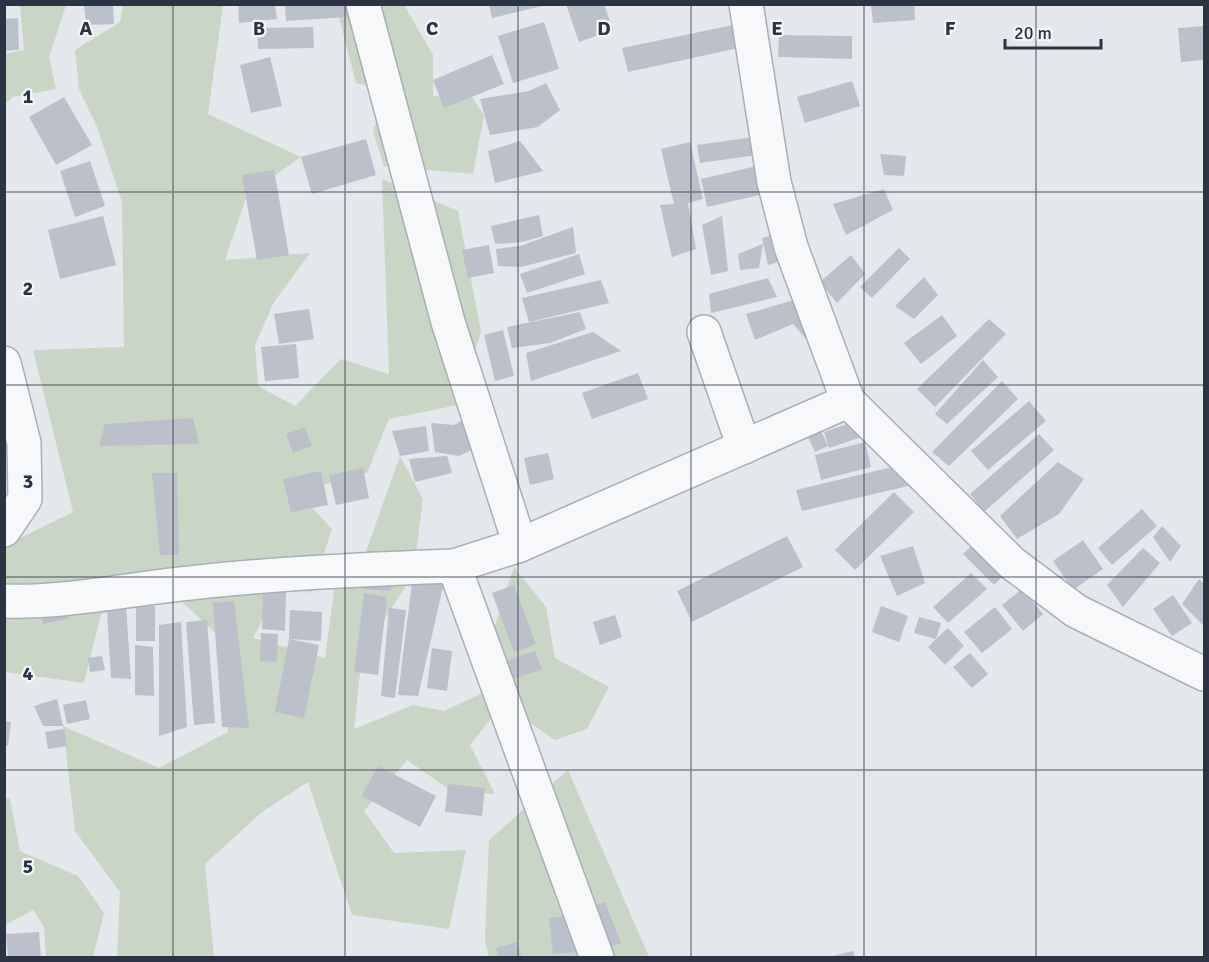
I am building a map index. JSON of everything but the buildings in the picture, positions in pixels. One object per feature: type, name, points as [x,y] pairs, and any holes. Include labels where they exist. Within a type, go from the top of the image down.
[{"type":"street","points":[[363,4],[448,322],[520,545]]},
{"type":"street","points":[[747,4],[763,123],[777,193],[791,247],[848,401],[1011,563],[1076,611],[1204,674]]},
{"type":"street","points":[[704,332],[744,447]]},
{"type":"street","points":[[4,363],[24,443],[25,499],[4,530]]},
{"type":"street","points":[[6,594],[77,598],[189,583],[315,572],[454,566],[520,545],[848,401]]},
{"type":"street","points":[[454,566],[597,957]]},
{"type":"green space","points":[[20,5],[66,5],[49,57],[56,89],[13,97],[5,104],[5,54],[24,50]]},
{"type":"green space","points":[[123,5],[223,5],[208,114],[301,157],[247,195],[225,260],[310,253],[274,302],[255,345],[258,386],[295,406],[341,359],[389,374],[382,179],[458,211],[481,332],[458,405],[389,419],[367,473],[326,484],[285,479],[332,529],[311,593],[281,585],[253,638],[325,658],[335,584],[365,554],[400,456],[423,499],[413,575],[362,654],[354,729],[413,705],[444,711],[514,678],[492,634],[514,567],[546,607],[555,658],[609,687],[587,729],[555,740],[503,704],[470,745],[495,794],[450,790],[407,760],[364,811],[394,853],[466,850],[449,929],[352,915],[308,782],[262,812],[205,864],[214,957],[117,958],[120,892],[75,831],[63,726],[159,768],[228,732],[225,642],[179,599],[101,614],[84,683],[5,672],[5,540],[16,540],[73,512],[33,350],[124,347],[122,202],[97,127],[79,89],[75,50],[120,22]]},
{"type":"green space","points":[[336,5],[404,5],[433,55],[433,96],[472,97],[484,115],[473,174],[384,166],[373,131],[387,91],[356,83]]},
{"type":"green space","points":[[568,770],[649,957],[489,958],[485,939],[489,840]]},
{"type":"green space","points":[[5,798],[10,799],[20,851],[78,876],[104,913],[93,957],[46,957],[44,927],[33,910],[5,925]]}]
